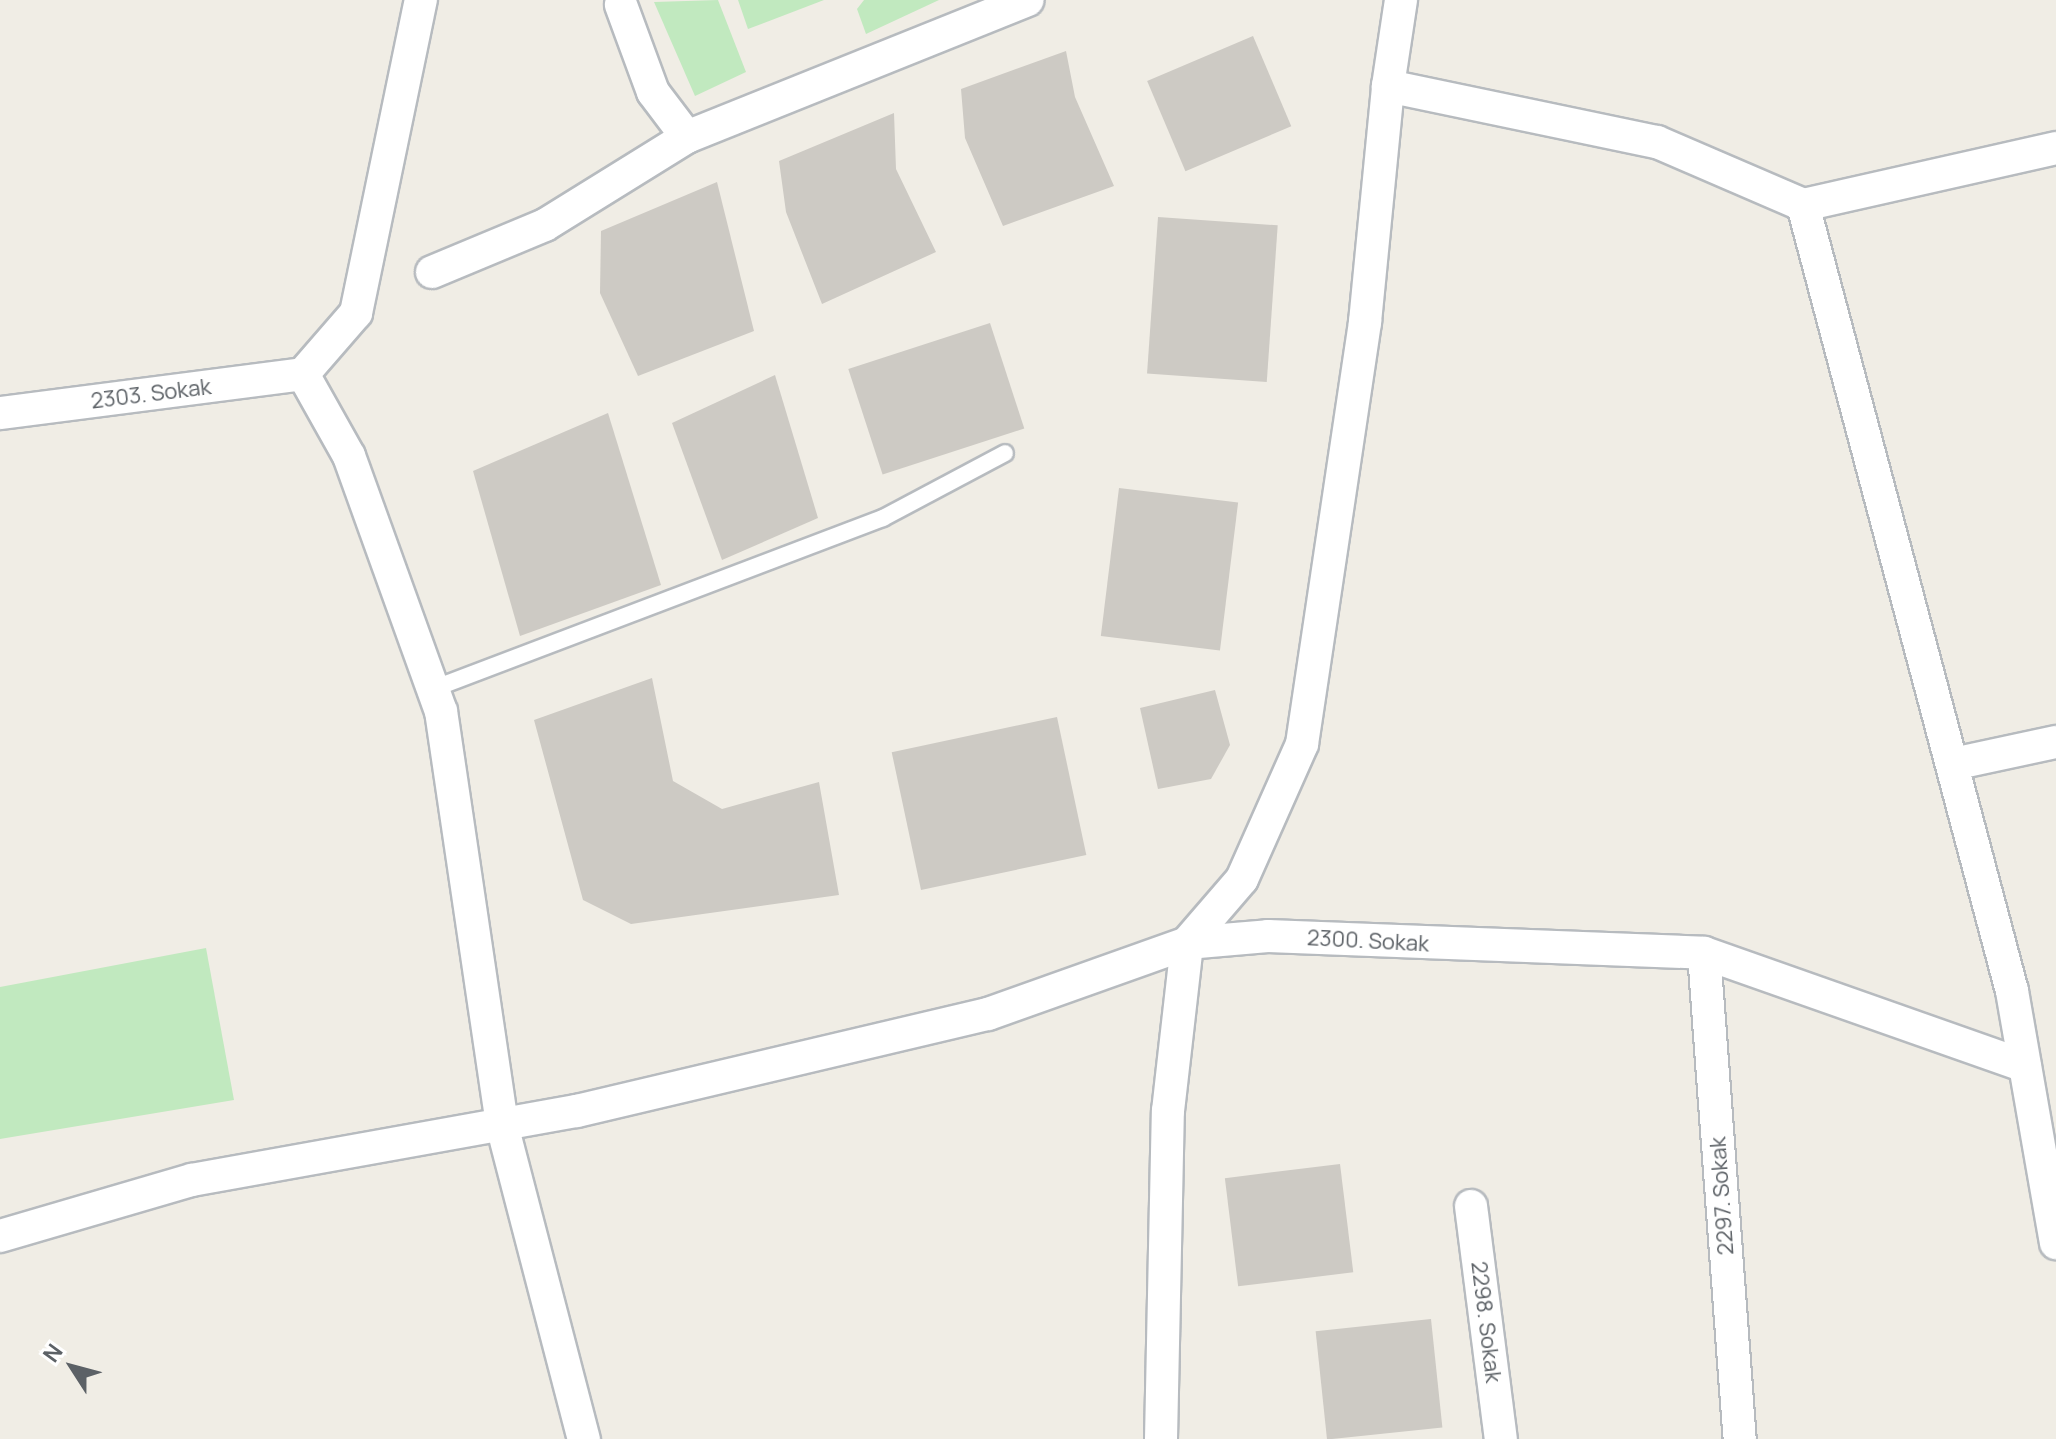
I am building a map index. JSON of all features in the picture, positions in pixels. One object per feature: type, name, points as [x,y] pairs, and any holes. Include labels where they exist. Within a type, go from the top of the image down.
[{"type":"street","points":[[421,0],[356,313],[303,374],[349,456],[433,689],[502,1125],[584,1439]]},
{"type":"street","points":[[432,272],[545,225],[687,137],[1028,0]]},
{"type":"street","points":[[0,1236],[192,1180],[502,1125],[988,1014],[1187,943],[1242,879],[1302,744],[1365,322],[1388,86],[1401,0]]},
{"type":"street","points":[[621,3],[653,92],[687,137]]},
{"type":"street","points":[[1388,86],[1657,142],[1803,205],[2056,148]]},
{"type":"street","points":[[1803,205],[1953,764],[2049,1167],[2056,1243]]},
{"type":"street","name":"2303. Sokak","points":[[0,413],[303,374]]},
{"type":"street","points":[[1953,764],[2056,742]]},
{"type":"street","name":"2300. Sokak","points":[[1187,943],[1268,936],[1704,953],[2025,1066]]},
{"type":"street","points":[[1161,1439],[1168,1111],[1187,943]]},
{"type":"street","name":"2297. Sokak","points":[[1704,953],[1740,1439]]},
{"type":"street","name":"2298. Sokak","points":[[1471,1206],[1501,1439]]},
{"type":"lane","points":[[433,689],[883,518],[1005,453]]},
{"type":"green space","points":[[718,0],[746,72],[695,96],[654,2]]},
{"type":"green space","points":[[738,0],[824,0],[748,29]]},
{"type":"green space","points":[[864,0],[939,0],[866,34],[857,9]]},
{"type":"green space","points":[[206,948],[234,1100],[0,1139],[0,987]]},
{"type":"building","points":[[1253,36],[1291,126],[1185,171],[1147,81]]},
{"type":"building","points":[[1066,51],[1075,97],[1114,186],[1003,226],[965,138],[961,89]]},
{"type":"building","points":[[894,113],[896,169],[936,252],[822,304],[786,212],[779,161]]},
{"type":"building","points":[[717,182],[754,331],[638,376],[600,293],[601,231]]},
{"type":"building","points":[[1158,217],[1278,225],[1267,382],[1147,374]]},
{"type":"building","points":[[990,323],[1024,429],[883,475],[848,369]]},
{"type":"building","points":[[775,375],[818,518],[722,560],[672,423]]},
{"type":"building","points":[[608,413],[661,585],[520,636],[473,471]]},
{"type":"building","points":[[1119,488],[1238,503],[1220,651],[1101,636]]},
{"type":"building","points":[[652,678],[673,781],[722,809],[819,782],[839,895],[631,924],[583,900],[534,720]]},
{"type":"building","points":[[1215,690],[1230,745],[1211,779],[1158,789],[1140,708]]},
{"type":"building","points":[[1057,717],[1086,855],[921,890],[892,752]]},
{"type":"building","points":[[1340,1164],[1353,1272],[1238,1286],[1225,1178]]},
{"type":"building","points":[[1431,1319],[1442,1427],[1327,1439],[1316,1331]]}]
